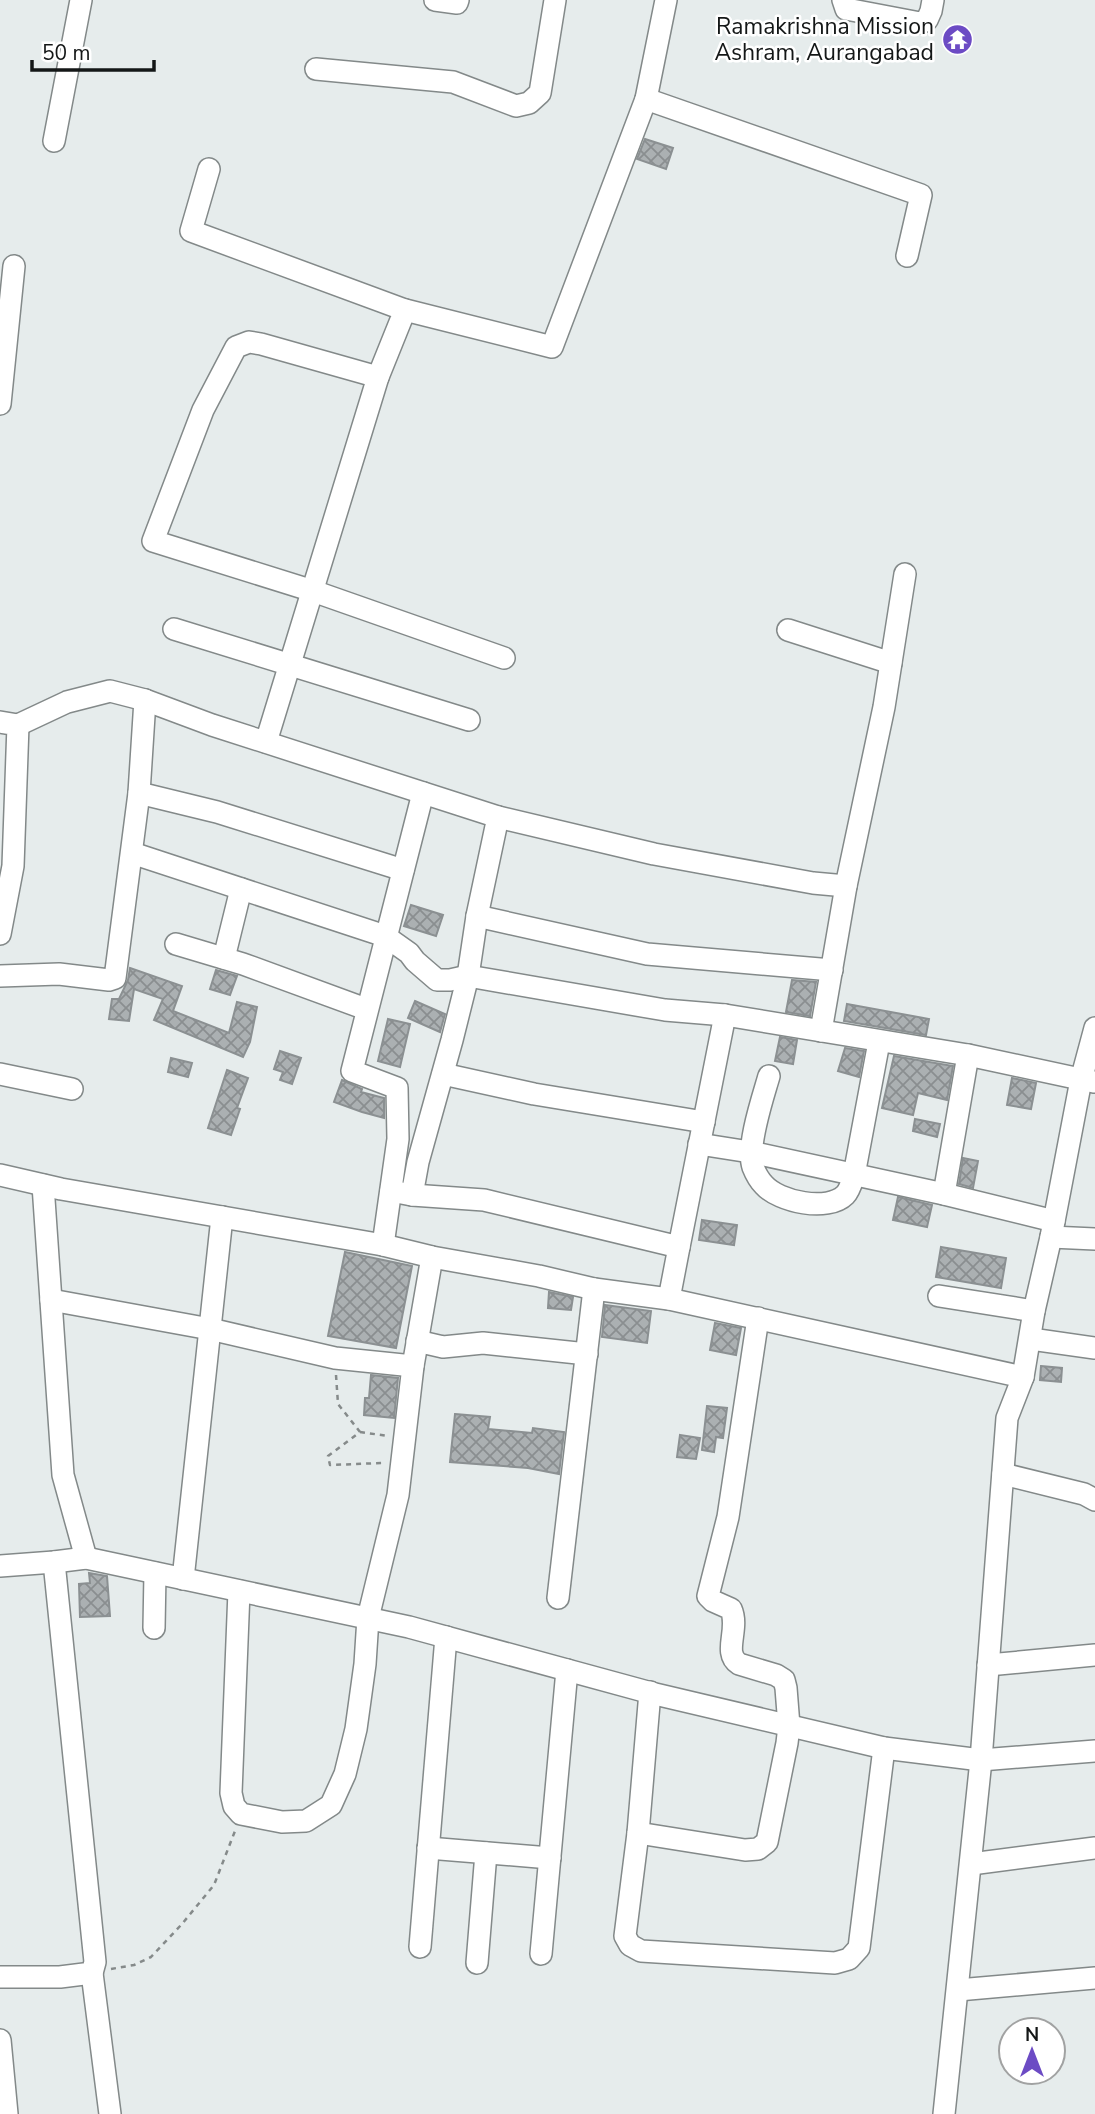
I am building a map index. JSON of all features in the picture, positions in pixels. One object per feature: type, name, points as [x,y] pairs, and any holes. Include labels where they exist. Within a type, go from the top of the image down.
[{"type":"street","points":[[54,141],[81,0]]},
{"type":"street","points":[[435,0],[457,3],[458,0]]},
{"type":"street","points":[[316,69],[453,82],[516,106],[529,103],[540,93],[555,0]]},
{"type":"street","points":[[209,169],[191,231],[405,310],[552,347],[646,99],[666,0]]},
{"type":"street","points":[[843,0],[846,9],[920,23],[927,20],[933,0]]},
{"type":"street","points":[[646,99],[921,195],[907,256]]},
{"type":"street","points":[[0,404],[14,266]]},
{"type":"street","points":[[267,742],[377,377],[405,310]]},
{"type":"street","points":[[377,377],[261,344],[249,342],[236,347],[203,410],[153,541],[313,591],[505,658]]},
{"type":"street","points":[[821,1031],[846,886],[891,663],[905,574]]},
{"type":"street","points":[[174,629],[469,720]]},
{"type":"street","points":[[788,631],[891,663]]},
{"type":"street","points":[[0,934],[13,866],[9,723],[67,702],[110,691],[145,700],[498,817],[654,854],[813,883],[846,886]]},
{"type":"street","points":[[0,976],[59,974],[109,980],[115,978],[139,793],[145,700]]},
{"type":"street","points":[[139,793],[217,812],[403,870]]},
{"type":"street","points":[[401,1193],[397,1088],[352,1071],[423,793]]},
{"type":"street","points":[[383,1245],[401,1193],[418,1162],[443,1074],[468,976],[477,916],[498,817]]},
{"type":"street","points":[[132,853],[385,936],[409,953],[437,980],[468,976],[665,1010],[724,1015],[968,1055],[1088,1081]]},
{"type":"street","points":[[224,958],[241,889]]},
{"type":"street","points":[[477,916],[647,954],[832,970]]},
{"type":"street","points":[[176,944],[224,958],[366,1009]]},
{"type":"street","points":[[669,1300],[724,1015]]},
{"type":"street","points":[[944,2114],[981,1760],[1007,1418],[1023,1377],[1034,1311],[1088,1081],[1095,1028]]},
{"type":"street","points":[[769,1076],[750,1152],[753,1167],[765,1186],[785,1199],[833,1203],[847,1194],[854,1175],[879,1042]]},
{"type":"street","points":[[944,1194],[968,1055]]},
{"type":"street","points":[[0,1074],[72,1089]]},
{"type":"street","points":[[443,1074],[534,1094],[704,1122]]},
{"type":"street","points":[[699,1144],[750,1152],[944,1194],[1053,1229],[1095,1239]]},
{"type":"street","points":[[0,1175],[43,1185],[383,1245],[594,1289],[669,1300],[1023,1377]]},
{"type":"street","points":[[43,1185],[62,1475],[86,1558]]},
{"type":"street","points":[[401,1193],[484,1200],[679,1247]]},
{"type":"street","points":[[183,1579],[222,1217]]},
{"type":"street","points":[[239,1591],[231,1793],[234,1806],[241,1814],[282,1822],[306,1821],[331,1805],[345,1774],[356,1729],[368,1618],[398,1495],[413,1366],[432,1257]]},
{"type":"street","points":[[558,1598],[594,1289]]},
{"type":"street","points":[[939,1296],[1034,1311]]},
{"type":"street","points":[[51,1300],[209,1329],[335,1358],[413,1366]]},
{"type":"street","points":[[638,1833],[745,1850],[758,1849],[767,1842],[789,1726],[784,1680],[734,1661],[730,1655],[734,1615],[731,1609],[712,1601],[708,1596],[728,1517],[758,1318]]},
{"type":"street","points":[[1031,1339],[1095,1348]]},
{"type":"street","points":[[417,1341],[443,1348],[483,1343],[587,1354]]},
{"type":"street","points":[[1003,1474],[1084,1494],[1095,1500]]},
{"type":"street","points":[[0,1566],[86,1558],[368,1618],[650,1692],[884,1748],[981,1760],[1095,1751]]},
{"type":"street","points":[[54,1562],[95,1962],[92,1973],[110,2114]]},
{"type":"street","points":[[154,1628],[155,1573]]},
{"type":"street","points":[[420,1947],[446,1637]]},
{"type":"street","points":[[988,1665],[1095,1655]]},
{"type":"street","points":[[541,1954],[567,1670]]},
{"type":"street","points":[[650,1692],[638,1833],[625,1936],[630,1945],[641,1951],[835,1963],[849,1959],[859,1948],[884,1748]]},
{"type":"street","points":[[428,1848],[550,1858]]},
{"type":"street","points":[[971,1864],[1095,1848]]},
{"type":"street","points":[[477,1963],[486,1853]]},
{"type":"street","points":[[0,1977],[61,1977],[92,1973]]},
{"type":"street","points":[[958,1990],[1095,1978]]},
{"type":"street","points":[[0,2040],[7,2114]]},
{"type":"path","points":[[335,1358],[338,1404],[360,1432]]},
{"type":"path","points":[[401,1462],[330,1465],[328,1456],[360,1432],[403,1437]]},
{"type":"path","points":[[92,1973],[134,1965],[151,1957],[182,1924],[214,1885],[241,1814]]},
{"type":"building","points":[[645,139],[673,148],[666,169],[637,159]]},
{"type":"building","points":[[411,905],[443,915],[436,936],[404,926]]},
{"type":"building","points":[[130,968],[182,986],[173,1011],[229,1033],[237,1002],[257,1007],[250,1042],[243,1057],[154,1020],[163,999],[134,989],[129,1021],[109,1019],[112,999],[119,999],[128,980]]},
{"type":"building","points":[[216,970],[237,976],[230,995],[210,989]]},
{"type":"building","points":[[792,980],[816,982],[810,1016],[786,1012]]},
{"type":"building","points":[[415,1001],[445,1014],[440,1032],[408,1018]]},
{"type":"building","points":[[847,1004],[929,1019],[926,1035],[844,1021]]},
{"type":"building","points":[[388,1019],[410,1024],[400,1067],[378,1061]]},
{"type":"building","points":[[780,1037],[797,1040],[793,1064],[775,1061]]},
{"type":"building","points":[[845,1048],[864,1051],[859,1077],[838,1071]]},
{"type":"building","points":[[280,1051],[301,1058],[292,1084],[280,1080],[283,1072],[274,1069]]},
{"type":"building","points":[[894,1056],[953,1066],[947,1100],[918,1093],[913,1115],[882,1108]]},
{"type":"building","points":[[171,1058],[192,1063],[188,1077],[168,1072]]},
{"type":"building","points":[[227,1070],[248,1078],[231,1135],[208,1128]]},
{"type":"building","points":[[1012,1078],[1036,1083],[1031,1109],[1007,1105]]},
{"type":"building","points":[[342,1080],[362,1089],[361,1092],[384,1098],[384,1118],[334,1102]]},
{"type":"building","points":[[915,1119],[940,1124],[937,1137],[913,1131]]},
{"type":"building","points":[[963,1158],[978,1161],[973,1188],[959,1184]]},
{"type":"building","points":[[898,1197],[932,1205],[927,1227],[893,1220]]},
{"type":"building","points":[[702,1220],[737,1225],[734,1245],[699,1240]]},
{"type":"building","points":[[941,1247],[1006,1258],[1001,1288],[936,1277]]},
{"type":"building","points":[[345,1252],[412,1266],[396,1348],[328,1336]]},
{"type":"building","points":[[549,1292],[573,1297],[571,1310],[548,1308]]},
{"type":"building","points":[[605,1305],[651,1311],[647,1343],[602,1337]]},
{"type":"building","points":[[715,1323],[741,1328],[736,1355],[710,1350]]},
{"type":"building","points":[[1041,1366],[1062,1368],[1061,1382],[1040,1380]]},
{"type":"building","points":[[371,1375],[398,1378],[394,1418],[364,1415]]},
{"type":"building","points":[[707,1406],[727,1408],[723,1438],[716,1437],[714,1452],[702,1450]]},
{"type":"building","points":[[455,1414],[490,1417],[488,1429],[532,1433],[533,1428],[564,1432],[559,1474],[528,1468],[450,1462]]},
{"type":"building","points":[[680,1435],[700,1438],[696,1459],[677,1457]]},
{"type":"building","points":[[89,1573],[107,1576],[110,1616],[80,1617],[79,1584],[90,1583]]},
{"type":"place","name":"Ramakrishna Mission Ashram, Aurangabad","points":[[957,39]]}]
